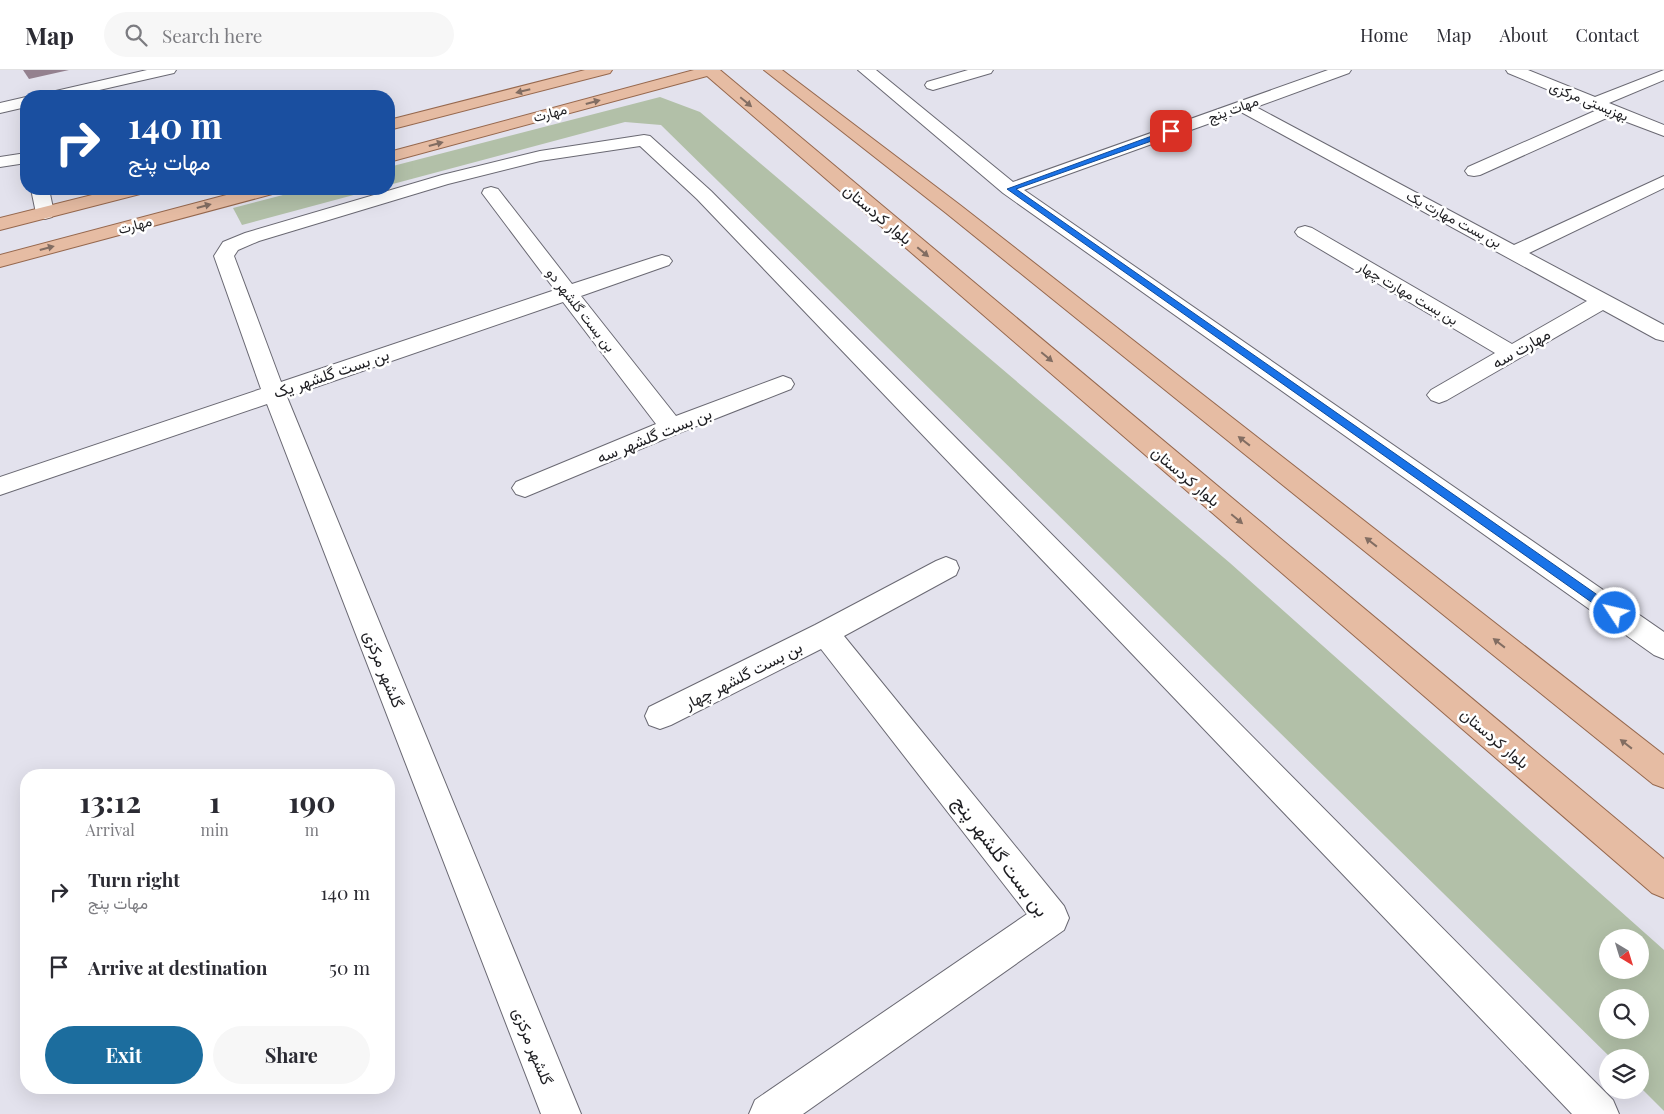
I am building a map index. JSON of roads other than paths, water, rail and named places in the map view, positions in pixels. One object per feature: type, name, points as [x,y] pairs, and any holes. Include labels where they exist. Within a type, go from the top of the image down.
[{"type":"main road","name":"مهارت","points":[[395,123],[604,70]]},
{"type":"main road","name":"مهارت","points":[[395,155],[710,70]]},
{"type":"main road","name":"بلوار کردستان","points":[[710,70],[1664,881]]},
{"type":"main road","points":[[772,70],[953,209],[1664,774]]},
{"type":"main road","points":[[0,224],[114,195]]},
{"type":"main road","name":"مهارت","points":[[0,261],[247,195]]},
{"type":"street","points":[[79,90],[168,70]]},
{"type":"street","points":[[866,70],[1010,189],[1664,647]]},
{"type":"street","points":[[933,85],[985,70]]},
{"type":"street","name":"مهات پنج","points":[[1010,189],[1343,70]]},
{"type":"street","name":"بهزیستی مرکزی","points":[[1514,70],[1664,131]]},
{"type":"street","points":[[1474,171],[1664,74]]},
{"type":"street","points":[[128,79],[129,90]]},
{"type":"street","points":[[0,108],[20,103]]},
{"type":"street","name":"بن بست مهارت یک","points":[[1242,106],[1664,334]]},
{"type":"street","name":"گلشهر مرکزی","points":[[561,1114],[274,393],[224,256],[230,246],[252,237],[460,176],[540,156],[644,140],[718,209],[1599,1114]]},
{"type":"street","points":[[0,162],[20,159]]},
{"type":"street","points":[[1515,252],[1664,181]]},
{"type":"street","name":"بن بست گلشهر دو","points":[[491,193],[671,427]]},
{"type":"street","points":[[41,195],[45,213]]},
{"type":"street","name":"بن بست مهارت چهار","points":[[1306,232],[1512,353]]},
{"type":"street","name":"بن بست گلشهر یک","points":[[0,486],[662,261]]},
{"type":"street","name":"مهارت سه","points":[[1439,395],[1603,301]]},
{"type":"street","name":"بن بست گلشهر سه","points":[[526,488],[671,427],[783,384]]},
{"type":"street","points":[[825,633],[946,568]]},
{"type":"street","name":"بن بست گلشهر چهار","points":[[660,716],[825,633]]},
{"type":"street","name":"بن بست گلشهر پنج","points":[[769,1114],[1052,918],[825,633]]}]
